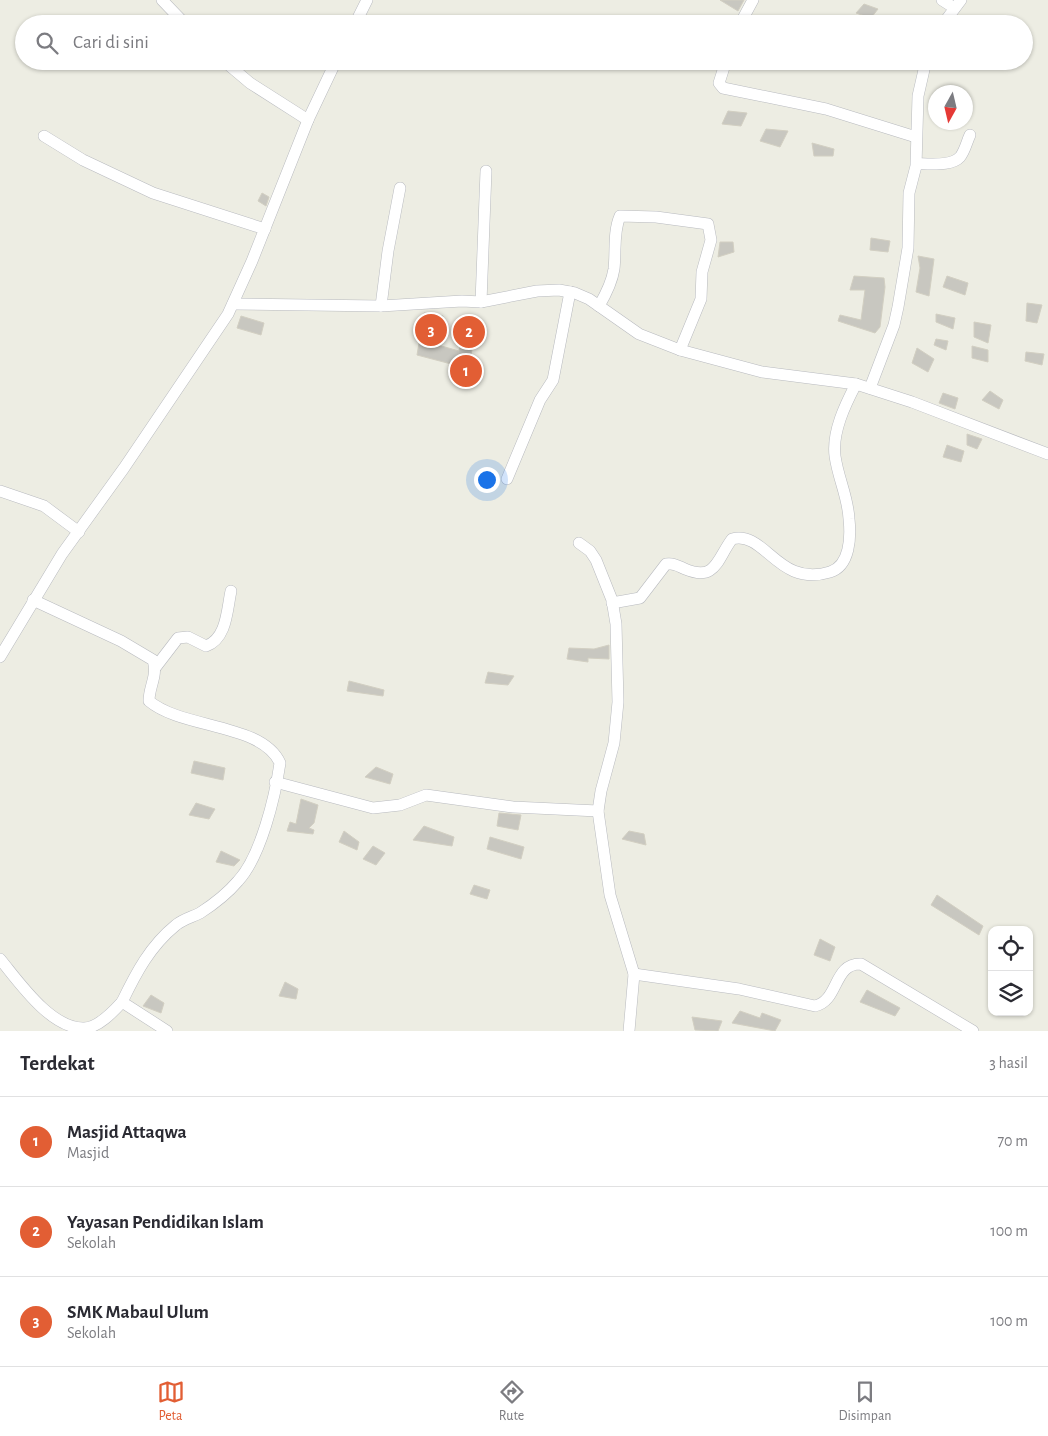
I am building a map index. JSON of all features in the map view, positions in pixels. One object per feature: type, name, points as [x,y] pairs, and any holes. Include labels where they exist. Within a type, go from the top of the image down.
[{"type":"street","points":[[162,0],[177,15]]},
{"type":"street","points":[[360,15],[367,0]]},
{"type":"street","points":[[745,15],[753,0]]},
{"type":"street","points":[[942,0],[957,4],[949,15]]},
{"type":"street","points":[[235,70],[250,83],[308,120]]},
{"type":"street","points":[[0,657],[33,600],[124,468],[233,304],[308,120],[332,70]]},
{"type":"street","points":[[723,70],[719,83],[723,88],[826,109],[916,137]]},
{"type":"street","points":[[870,388],[894,325],[898,307],[908,248],[909,193],[917,164],[918,96],[924,70]]},
{"type":"street","points":[[917,164],[942,163],[956,160],[961,156],[970,135]]},
{"type":"street","points":[[44,136],[83,160],[153,193],[265,229]]},
{"type":"street","points":[[481,302],[486,171]]},
{"type":"street","points":[[381,306],[388,251],[400,188]]},
{"type":"street","points":[[598,306],[610,286],[614,269],[615,242],[620,216],[656,217],[708,224],[711,240],[702,272],[701,298],[680,350]]},
{"type":"street","points":[[233,304],[381,306],[462,300],[481,302],[537,291],[570,292],[590,299],[639,334],[680,350],[762,372],[856,384],[1047,451]]},
{"type":"street","points":[[506,479],[540,400],[553,380],[570,292]]},
{"type":"street","points":[[612,603],[640,598],[666,564],[673,563],[694,573],[702,574],[709,571],[716,566],[732,539],[736,537],[750,540],[784,567],[802,576],[816,576],[835,570],[845,558],[850,536],[846,498],[835,455],[836,438],[844,408],[856,384]]},
{"type":"street","points":[[0,491],[44,506],[79,532]]},
{"type":"street","points":[[579,543],[590,551],[596,560],[612,603],[618,660],[618,702],[614,743],[601,791],[598,811],[610,895],[634,974],[629,1031]]},
{"type":"street","points":[[0,959],[40,1005],[70,1026],[86,1029],[111,1014],[122,1002],[140,966],[154,946],[177,924],[220,900],[239,881],[252,863],[262,836],[280,763],[275,753],[264,744],[184,719],[154,706],[149,701],[156,668],[178,638],[188,637],[206,646],[217,639],[222,632],[231,591]]},
{"type":"street","points":[[33,600],[143,652],[153,660],[156,668]]},
{"type":"street","points":[[276,782],[373,808],[400,805],[426,796],[514,807],[598,811]]},
{"type":"street","points":[[634,974],[739,989],[815,1006],[826,1001],[844,970],[850,965],[861,964],[973,1031]]},
{"type":"street","points":[[122,1002],[167,1031]]},
{"type":"building","points":[[720,0],[744,0],[738,11]]},
{"type":"building","points":[[864,4],[878,9],[873,15],[856,13]]},
{"type":"building","points":[[728,111],[747,113],[741,126],[722,124]]},
{"type":"building","points":[[766,129],[788,131],[780,147],[760,141]]},
{"type":"building","points":[[812,143],[834,149],[833,156],[814,156]]},
{"type":"building","points":[[262,193],[269,197],[266,206],[258,201]]},
{"type":"building","points":[[871,238],[890,241],[888,252],[870,250]]},
{"type":"building","points":[[720,242],[733,242],[734,252],[718,257]]},
{"type":"building","points":[[918,256],[934,259],[929,296],[916,292],[920,268]]},
{"type":"building","points":[[854,276],[884,278],[885,287],[880,327],[875,333],[838,321],[840,315],[861,320],[865,290],[850,290]]},
{"type":"building","points":[[947,276],[968,283],[965,295],[943,287]]},
{"type":"building","points":[[1027,303],[1042,305],[1037,323],[1026,321]]},
{"type":"building","points":[[424,313],[443,316],[438,345],[459,351],[465,316],[478,318],[470,360],[482,370],[468,387],[449,372],[455,365],[417,355]]},
{"type":"building","points":[[936,314],[955,318],[953,329],[936,322]]},
{"type":"building","points":[[241,316],[264,323],[261,335],[237,328]]},
{"type":"building","points":[[974,322],[991,325],[988,343],[974,337]]},
{"type":"building","points":[[936,339],[948,341],[946,350],[934,345]]},
{"type":"building","points":[[972,346],[988,350],[988,362],[972,358]]},
{"type":"building","points":[[917,348],[934,359],[928,372],[912,363]]},
{"type":"building","points":[[1026,352],[1044,354],[1042,365],[1025,361]]},
{"type":"building","points":[[990,391],[1003,400],[999,409],[982,400]]},
{"type":"building","points":[[943,393],[958,398],[955,409],[939,403]]},
{"type":"building","points":[[967,434],[982,439],[977,449],[967,445]]},
{"type":"building","points":[[947,445],[964,451],[961,462],[943,457]]},
{"type":"building","points":[[609,645],[609,659],[588,658],[588,662],[567,659],[569,648],[594,649]]},
{"type":"building","points":[[488,672],[514,676],[508,685],[485,683]]},
{"type":"building","points":[[349,681],[384,690],[383,696],[347,691]]},
{"type":"building","points":[[194,761],[225,768],[223,780],[191,773]]},
{"type":"building","points":[[376,767],[393,774],[390,784],[365,777]]},
{"type":"building","points":[[301,799],[318,805],[314,823],[309,828],[314,830],[313,834],[287,831],[290,822],[296,824]]},
{"type":"building","points":[[196,803],[215,809],[209,819],[189,815]]},
{"type":"building","points":[[499,813],[521,815],[518,830],[497,826]]},
{"type":"building","points":[[424,826],[454,837],[452,846],[413,840]]},
{"type":"building","points":[[344,831],[359,842],[357,850],[339,842]]},
{"type":"building","points":[[629,831],[644,834],[646,845],[622,839]]},
{"type":"building","points":[[490,837],[524,847],[521,859],[487,849]]},
{"type":"building","points":[[373,846],[385,853],[376,865],[363,859]]},
{"type":"building","points":[[221,851],[240,860],[234,866],[216,862]]},
{"type":"building","points":[[474,885],[490,890],[487,899],[470,894]]},
{"type":"building","points":[[937,895],[983,926],[979,935],[931,905]]},
{"type":"building","points":[[820,939],[835,947],[830,961],[814,955]]},
{"type":"building","points":[[285,982],[298,989],[296,999],[279,996]]},
{"type":"building","points":[[867,990],[900,1008],[895,1016],[860,1002]]},
{"type":"building","points":[[151,995],[164,1003],[161,1013],[143,1006]]},
{"type":"building","points":[[740,1011],[760,1018],[762,1013],[781,1020],[775,1031],[732,1023]]},
{"type":"building","points":[[692,1017],[722,1021],[718,1031],[695,1030]]},
{"type":"place","name":"SMK Mabaul Ulum","points":[[431,330]]},
{"type":"place","name":"Yayasan Pendidikan Islam","points":[[469,332]]},
{"type":"place","name":"Masjid Attaqwa","points":[[466,371]]}]
